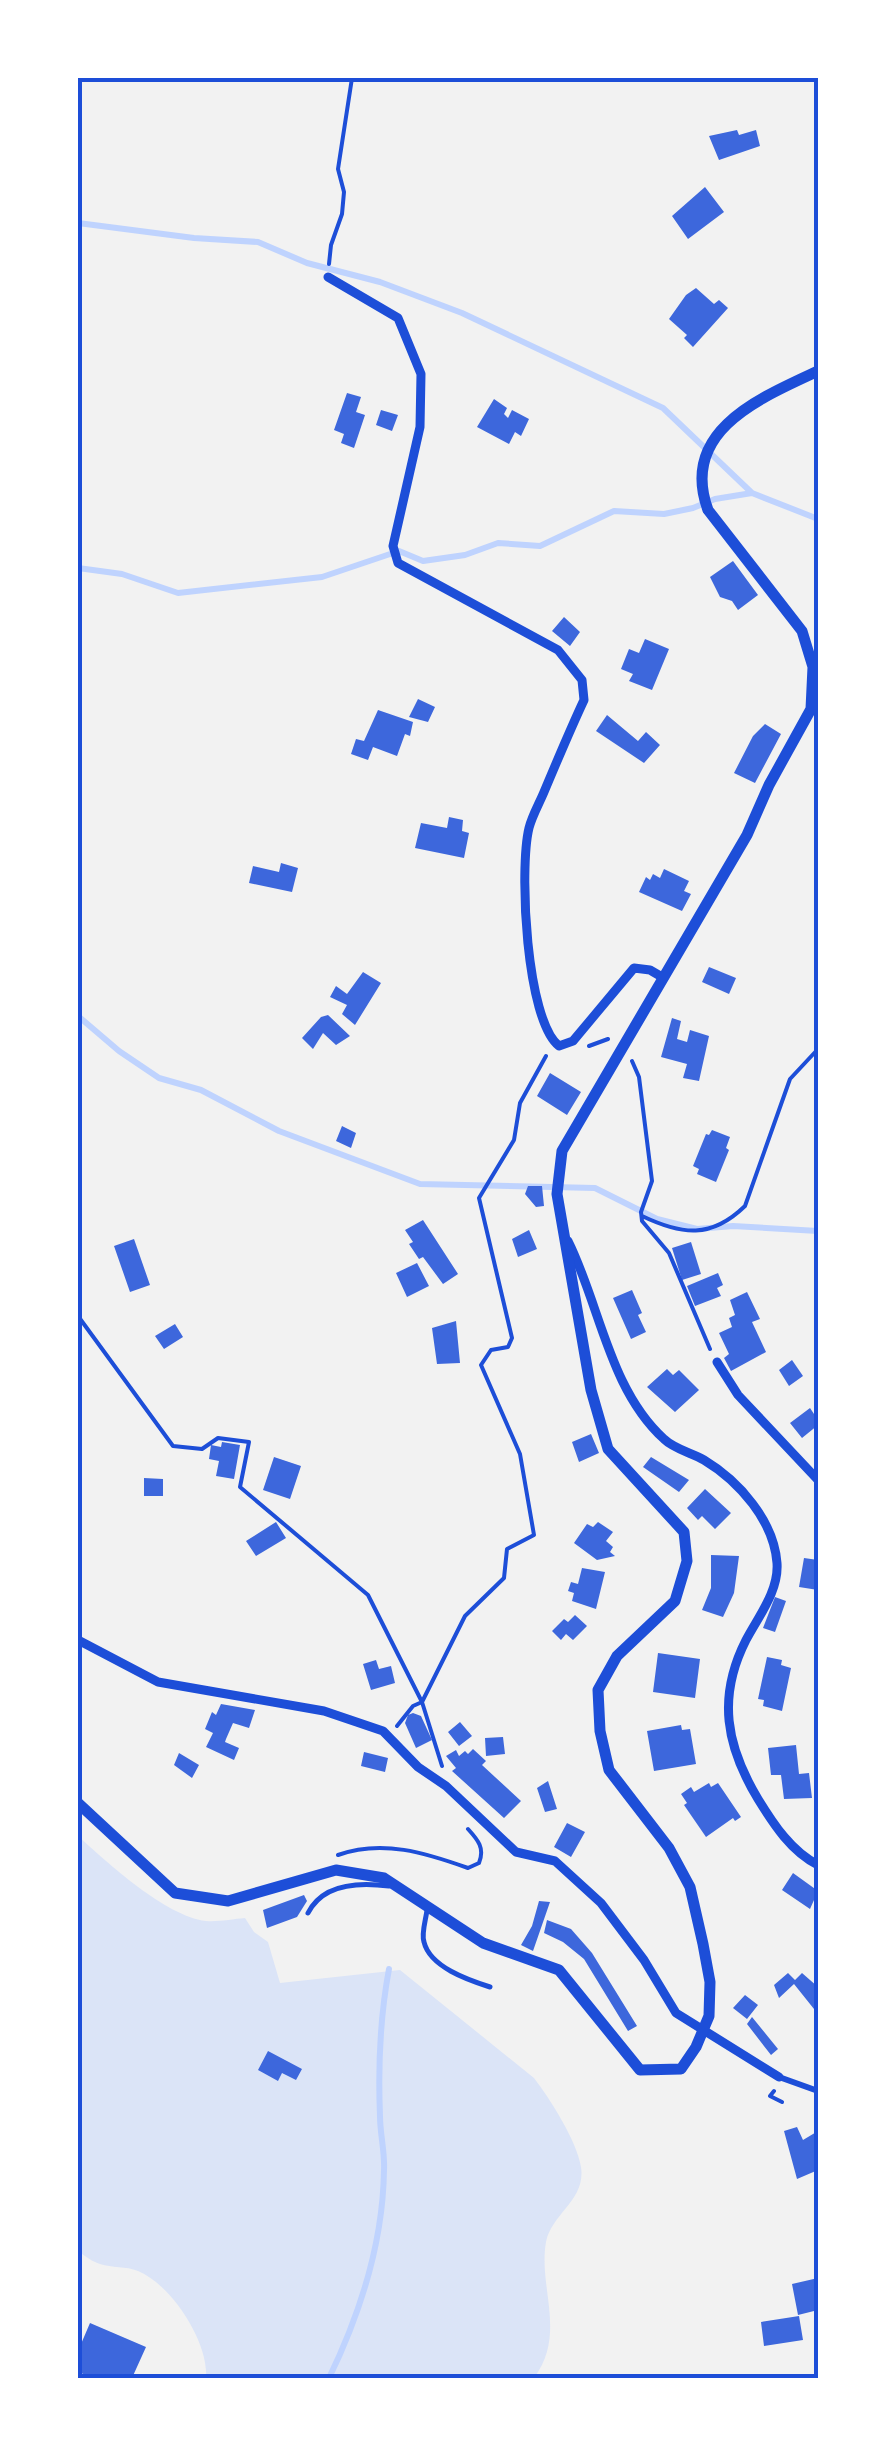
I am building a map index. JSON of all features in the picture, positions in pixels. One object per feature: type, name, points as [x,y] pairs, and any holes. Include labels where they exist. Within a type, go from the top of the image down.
[{"type":"street","points":[[328,277],[398,318],[421,374],[420,428],[392,546],[398,563],[558,650],[582,680],[584,700],[529,829],[524,892],[542,1020],[552,1040],[560,1046],[574,1041],[634,968],[662,977]]},
{"type":"street","points":[[78,1803],[175,1893],[228,1901],[336,1870],[384,1878],[483,1944],[558,1970],[640,2070],[681,2069],[702,2032],[709,2016],[710,1982],[690,1887],[669,1848],[610,1770],[600,1730],[598,1690],[617,1656],[675,1601],[686,1561],[684,1532],[608,1449],[591,1390],[557,1194],[562,1151],[620,1041],[747,834],[810,710],[813,668],[802,631],[708,510],[701,490],[714,436],[744,408],[818,371]]},
{"type":"street","points":[[564,1234],[586,1278],[610,1353],[639,1408],[665,1441],[705,1461],[739,1486],[762,1518],[777,1564],[766,1607],[745,1642],[728,1692],[728,1733],[746,1778],[768,1816],[800,1856],[818,1865]]},
{"type":"street","points":[[717,1362],[738,1396],[818,1480]]},
{"type":"street","points":[[78,1640],[158,1682],[324,1711],[383,1731],[418,1767],[446,1786],[516,1852],[555,1861],[600,1903],[644,1960],[676,2013],[779,2082],[818,2091]]},
{"type":"lane","points":[[308,1913],[314,1901],[338,1887],[397,1887]]},
{"type":"lane","points":[[428,1907],[423,1941],[432,1957],[464,1978],[490,1987]]},
{"type":"path","points":[[328,277],[330,246],[342,214],[344,192],[338,169],[352,78]]},
{"type":"path","points":[[581,1048],[620,1041],[640,1077],[652,1181],[642,1221],[669,1253],[700,1332],[717,1362]]},
{"type":"path","points":[[642,1216],[683,1230],[706,1231],[730,1221],[745,1206],[790,1079],[818,1049]]},
{"type":"path","points":[[398,1746],[397,1722],[422,1702],[465,1616],[504,1578],[507,1549],[534,1535],[520,1454],[481,1365],[491,1350],[508,1347],[512,1338],[479,1198],[514,1140],[520,1104],[546,1056]]},
{"type":"path","points":[[78,1316],[173,1446],[202,1448],[218,1438],[248,1442],[240,1486],[368,1595],[422,1702],[446,1786]]},
{"type":"path","points":[[316,1876],[340,1854],[366,1848],[416,1850],[468,1868],[479,1863],[483,1854],[480,1842],[463,1823]]},
{"type":"path","points":[[779,2082],[770,2096],[782,2102]]},
{"type":"shaded area","points":[[78,1836],[138,1887],[173,1909],[206,1921],[245,1918],[254,1932],[268,1942],[280,1983],[400,1970],[534,2078],[569,2133],[581,2167],[581,2179],[574,2198],[546,2242],[549,2344],[534,2378],[206,2378],[195,2332],[163,2289],[138,2271],[100,2264],[79,2252]]},
{"type":"building","points":[[737,130],[739,135],[756,130],[760,146],[719,160],[709,136]]},
{"type":"building","points":[[705,187],[724,212],[688,239],[672,216]]},
{"type":"building","points":[[696,288],[714,304],[719,300],[728,308],[693,347],[684,338],[687,335],[669,319]]},
{"type":"building","points":[[347,393],[361,397],[356,412],[365,415],[354,448],[341,443],[344,434],[334,430]]},
{"type":"building","points":[[494,399],[507,408],[504,414],[508,418],[512,410],[529,419],[521,436],[515,432],[509,444],[477,427]]},
{"type":"building","points":[[381,410],[398,415],[392,431],[376,425]]},
{"type":"building","points":[[733,561],[758,595],[738,610],[732,601],[720,597],[710,577]]},
{"type":"building","points":[[564,617],[580,632],[570,646],[552,631]]},
{"type":"building","points":[[645,639],[669,649],[652,690],[629,681],[633,674],[621,669],[629,649],[639,653]]},
{"type":"building","points":[[418,699],[435,707],[428,722],[409,717]]},
{"type":"building","points":[[378,710],[413,722],[410,736],[405,734],[397,756],[373,747],[368,760],[351,754],[356,739],[364,741]]},
{"type":"building","points":[[607,715],[638,741],[646,732],[660,745],[644,763],[596,731]]},
{"type":"building","points":[[765,724],[781,734],[755,783],[734,773],[753,736]]},
{"type":"building","points":[[449,817],[463,820],[462,831],[469,833],[464,858],[415,848],[421,823],[447,828]]},
{"type":"building","points":[[281,863],[298,868],[292,892],[249,883],[253,866],[279,872]]},
{"type":"building","points":[[664,869],[689,881],[684,891],[691,894],[682,911],[639,892],[646,877],[650,880],[653,874],[660,878]]},
{"type":"building","points":[[709,967],[736,978],[729,994],[702,982]]},
{"type":"building","points":[[363,972],[381,983],[355,1025],[342,1014],[347,1005],[330,997],[336,986],[347,994]]},
{"type":"building","points":[[328,1015],[350,1036],[336,1045],[323,1033],[313,1049],[302,1038],[321,1017]]},
{"type":"building","points":[[672,1018],[681,1021],[677,1039],[687,1042],[690,1030],[709,1036],[699,1081],[683,1078],[687,1064],[661,1057]]},
{"type":"building","points":[[550,1073],[581,1092],[567,1115],[537,1096]]},
{"type":"building","points":[[342,1126],[356,1133],[351,1148],[336,1141]]},
{"type":"building","points":[[712,1130],[730,1137],[716,1182],[697,1174],[699,1169],[693,1166],[706,1134]]},
{"type":"building","points":[[528,1186],[542,1186],[544,1206],[536,1207],[525,1194]]},
{"type":"building","points":[[423,1220],[458,1274],[443,1284],[409,1244],[413,1242],[405,1230]]},
{"type":"building","points":[[529,1230],[537,1249],[518,1257],[512,1239]]},
{"type":"building","points":[[134,1239],[150,1285],[130,1292],[114,1246]]},
{"type":"building","points":[[691,1242],[701,1274],[682,1280],[672,1248]]},
{"type":"building","points":[[417,1263],[429,1286],[407,1297],[396,1273]]},
{"type":"building","points":[[718,1273],[723,1285],[717,1288],[721,1296],[695,1306],[687,1286]]},
{"type":"building","points":[[632,1290],[646,1332],[631,1339],[613,1298]]},
{"type":"building","points":[[747,1292],[760,1319],[752,1322],[766,1352],[731,1371],[724,1358],[729,1354],[719,1333],[732,1327],[729,1318],[735,1315],[730,1300]]},
{"type":"building","points":[[456,1321],[460,1363],[437,1364],[432,1328]]},
{"type":"building","points":[[175,1324],[183,1337],[164,1349],[155,1336]]},
{"type":"building","points":[[792,1360],[803,1376],[789,1386],[779,1370]]},
{"type":"building","points":[[667,1369],[673,1375],[679,1370],[699,1390],[675,1412],[647,1387]]},
{"type":"building","points":[[810,1408],[818,1425],[802,1438],[790,1423]]},
{"type":"building","points":[[591,1434],[599,1453],[579,1462],[572,1442]]},
{"type":"building","points":[[222,1442],[240,1445],[234,1479],[216,1476],[219,1461],[209,1459],[211,1445],[221,1447]]},
{"type":"building","points":[[274,1457],[301,1466],[290,1499],[263,1490]]},
{"type":"building","points":[[651,1457],[689,1480],[679,1492],[643,1467]]},
{"type":"building","points":[[144,1478],[163,1479],[163,1496],[144,1496]]},
{"type":"building","points":[[705,1489],[731,1513],[715,1529],[687,1508]]},
{"type":"building","points":[[276,1522],[286,1538],[256,1556],[246,1541]]},
{"type":"building","points":[[598,1522],[613,1532],[606,1541],[615,1556],[597,1560],[574,1543],[587,1524],[593,1527]]},
{"type":"building","points":[[711,1555],[739,1556],[734,1593],[723,1617],[702,1610],[711,1588]]},
{"type":"building","points":[[804,1558],[818,1560],[818,1590],[799,1587]]},
{"type":"building","points":[[582,1568],[605,1572],[596,1609],[572,1601],[574,1593],[568,1591],[571,1582],[578,1584]]},
{"type":"building","points":[[775,1597],[786,1601],[775,1632],[763,1628]]},
{"type":"building","points":[[575,1615],[587,1626],[573,1640],[566,1634],[561,1640],[552,1631]]},
{"type":"building","points":[[658,1653],[700,1659],[695,1698],[653,1692]]},
{"type":"building","points":[[767,1657],[782,1660],[781,1665],[791,1668],[782,1711],[763,1706],[764,1700],[758,1699]]},
{"type":"building","points":[[376,1660],[379,1669],[391,1666],[395,1683],[371,1690],[363,1664]]},
{"type":"building","points":[[221,1704],[255,1710],[249,1728],[233,1723],[226,1739],[225,1742],[239,1748],[234,1760],[206,1747],[213,1733],[205,1729],[212,1712],[216,1715]]},
{"type":"building","points":[[413,1713],[421,1716],[432,1740],[416,1748],[405,1723]]},
{"type":"building","points":[[460,1722],[472,1736],[459,1746],[448,1732]]},
{"type":"building","points":[[681,1725],[682,1730],[690,1729],[696,1764],[654,1771],[647,1731]]},
{"type":"building","points":[[503,1737],[505,1754],[486,1756],[485,1738]]},
{"type":"building","points":[[796,1745],[799,1774],[809,1773],[812,1798],[784,1799],[781,1775],[771,1775],[768,1748]]},
{"type":"building","points":[[473,1749],[486,1761],[482,1765],[521,1801],[504,1818],[452,1771],[456,1768],[446,1756],[456,1750],[459,1756],[465,1751],[468,1754]]},
{"type":"building","points":[[364,1752],[388,1758],[385,1772],[361,1766]]},
{"type":"building","points":[[179,1753],[199,1765],[192,1778],[174,1765]]},
{"type":"building","points":[[548,1781],[557,1809],[545,1812],[537,1788]]},
{"type":"building","points":[[709,1783],[711,1787],[718,1783],[741,1817],[735,1821],[733,1818],[706,1837],[681,1794]]},
{"type":"building","points":[[567,1823],[585,1832],[571,1857],[554,1847]]},
{"type":"building","points":[[793,1873],[818,1891],[810,1909],[782,1890]]},
{"type":"building","points":[[304,1895],[307,1901],[297,1917],[267,1928],[263,1910]]},
{"type":"building","points":[[539,1901],[550,1902],[533,1951],[521,1945]]},
{"type":"building","points":[[547,1920],[571,1929],[592,1953],[637,2026],[628,2031],[584,1959],[544,1933]]},
{"type":"building","points":[[788,1973],[795,1980],[802,1973],[818,1987],[818,2014],[794,1984],[779,1998],[774,1985]]},
{"type":"building","points":[[745,1995],[758,2005],[747,2019],[733,2008]]},
{"type":"building","points":[[752,2017],[778,2049],[771,2055],[747,2024]]},
{"type":"building","points":[[268,2051],[302,2069],[296,2080],[282,2073],[278,2081],[258,2070]]},
{"type":"building","points":[[797,2127],[803,2140],[818,2131],[818,2170],[797,2179],[784,2131]]},
{"type":"building","points":[[818,2278],[818,2310],[798,2315],[792,2284]]},
{"type":"building","points":[[799,2316],[803,2340],[764,2346],[761,2322]]},
{"type":"building","points":[[90,2323],[146,2347],[132,2378],[94,2378],[78,2372],[78,2351]]},
{"type":"waterway","points":[[78,223],[258,242],[307,263],[380,282],[462,313],[663,408],[752,493]]},
{"type":"waterway","points":[[78,568],[122,574],[178,593],[322,577],[399,551],[423,561],[465,555],[498,543],[540,546],[614,511],[664,514],[752,493],[818,519]]},
{"type":"waterway","points":[[78,1016],[159,1078],[201,1090],[279,1131],[420,1184],[595,1188],[657,1219],[697,1229],[733,1226],[818,1231]]},
{"type":"waterway","points":[[329,2378],[360,2303],[383,2197],[380,2061],[389,1969]]}]
